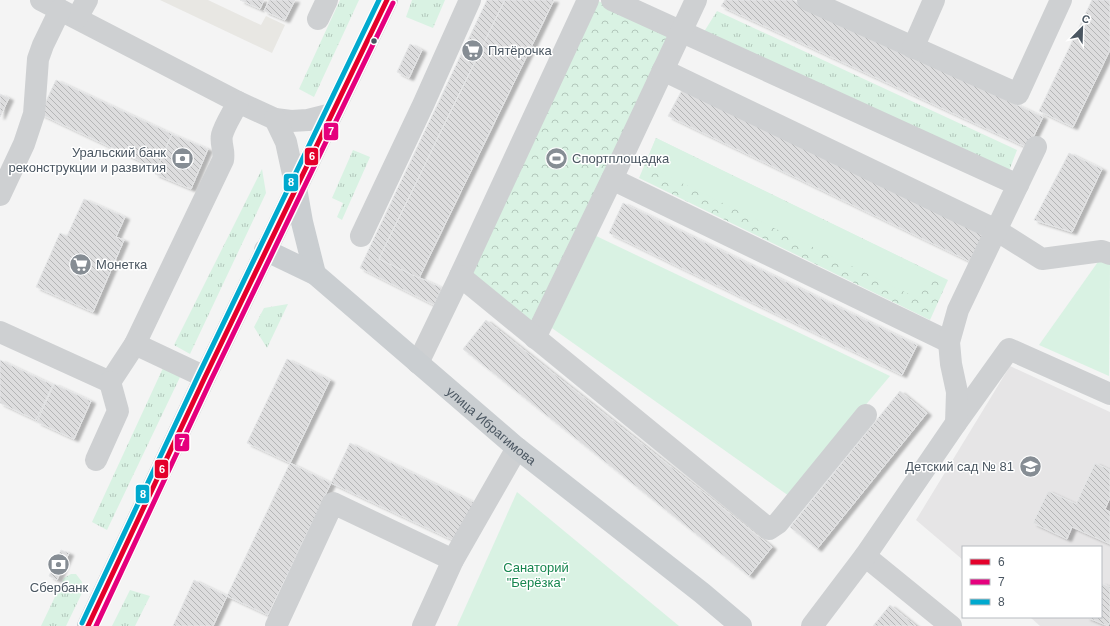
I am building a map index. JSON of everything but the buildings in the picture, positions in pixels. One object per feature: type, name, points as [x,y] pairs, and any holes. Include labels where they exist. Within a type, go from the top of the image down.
[{"type":"main road","points":[[88,626],[205,377],[387,0]]},
{"type":"main road","points":[[296,188],[302,222],[315,274]]},
{"type":"main road","name":"улица Ибрагимова","points":[[266,250],[315,274],[517,448],[741,626]]},
{"type":"street","points":[[361,236],[423,106],[470,0]]},
{"type":"street","points":[[418,363],[588,0]]},
{"type":"street","points":[[612,0],[1018,185]]},
{"type":"street","points":[[536,338],[696,0]]},
{"type":"street","points":[[808,0],[1018,94],[1061,0]]},
{"type":"street","points":[[913,48],[934,0]]},
{"type":"street","points":[[0,195],[24,144],[32,122],[34,114],[38,59],[43,45],[66,7],[238,102],[275,119],[291,121],[308,120],[332,114]]},
{"type":"street","points":[[663,70],[996,230],[1042,259],[1102,251],[1110,254]]},
{"type":"street","points":[[96,460],[118,411],[110,382],[135,344],[223,160],[224,153],[221,143],[222,135],[238,102]]},
{"type":"street","points":[[275,119],[286,142],[296,188]]},
{"type":"street","points":[[956,423],[957,392],[951,364],[949,342],[958,310],[1036,147]]},
{"type":"street","points":[[612,179],[949,342]]},
{"type":"street","points":[[460,276],[769,529],[778,524],[866,415]]},
{"type":"street","points":[[0,332],[110,382]]},
{"type":"street","points":[[135,344],[205,377]]},
{"type":"street","points":[[819,623],[956,423],[1009,349],[1110,394]]},
{"type":"street","points":[[423,626],[453,560],[517,448]]},
{"type":"street","points":[[276,626],[333,503],[453,560]]},
{"type":"street","points":[[864,556],[951,626]]},
{"type":"shaded area","points":[[160,0],[208,0],[261,25],[266,16],[285,25],[272,53]]},
{"type":"shaded area","name":"Детский сад № 81","points":[[1010,366],[1110,412],[1110,626],[1040,626],[1031,618],[1102,618],[1102,546],[962,546],[962,559],[916,520]]},
{"type":"green space","points":[[340,0],[359,0],[314,97],[299,89]]},
{"type":"green space","points":[[412,0],[445,0],[433,28],[406,17]]},
{"type":"green space","points":[[596,0],[674,35],[534,328],[468,273]]},
{"type":"green space","points":[[717,11],[1017,150],[1009,171],[702,35]]},
{"type":"green space","points":[[656,138],[948,280],[930,320],[639,178]]},
{"type":"green space","points":[[656,138],[931,272],[919,299],[645,165]]},
{"type":"green space","points":[[353,150],[370,157],[342,220],[337,217],[343,203],[332,198]]},
{"type":"green space","points":[[262,169],[266,193],[190,354],[174,345]]},
{"type":"green space","points":[[592,234],[890,376],[789,496],[549,326]]},
{"type":"green space","points":[[1100,259],[1110,264],[1109,376],[1039,345]]},
{"type":"green space","points":[[288,304],[267,348],[254,327],[264,308]]},
{"type":"green space","points":[[163,368],[181,375],[107,530],[92,522]]},
{"type":"green space","name":"Санаторий \"Берёзка\"","points":[[517,492],[679,626],[457,626]]},
{"type":"green space","points":[[71,574],[76,574],[82,582],[82,593],[66,626],[41,626],[64,578]]},
{"type":"green space","points":[[130,590],[150,596],[135,626],[112,626]]},
{"type":"transit line","name":"8","points":[[82,623],[199,374],[379,0]]},
{"type":"transit line","name":"6","points":[[88,626],[205,377],[387,0]]},
{"type":"transit line","name":"7","points":[[96,626],[211,380],[393,3]]},
{"type":"place","name":"Пятёрочка","points":[[473,50]]},
{"type":"place","name":"Спортплощадка","points":[[557,158]]},
{"type":"place","name":"Уральский банк реконструкции и развития","points":[[182,159]]},
{"type":"place","name":"Монетка","points":[[80,264]]},
{"type":"place","name":"Детский сад № 81","points":[[1030,466]]},
{"type":"place","name":"Сбербанк","points":[[59,565]]}]
